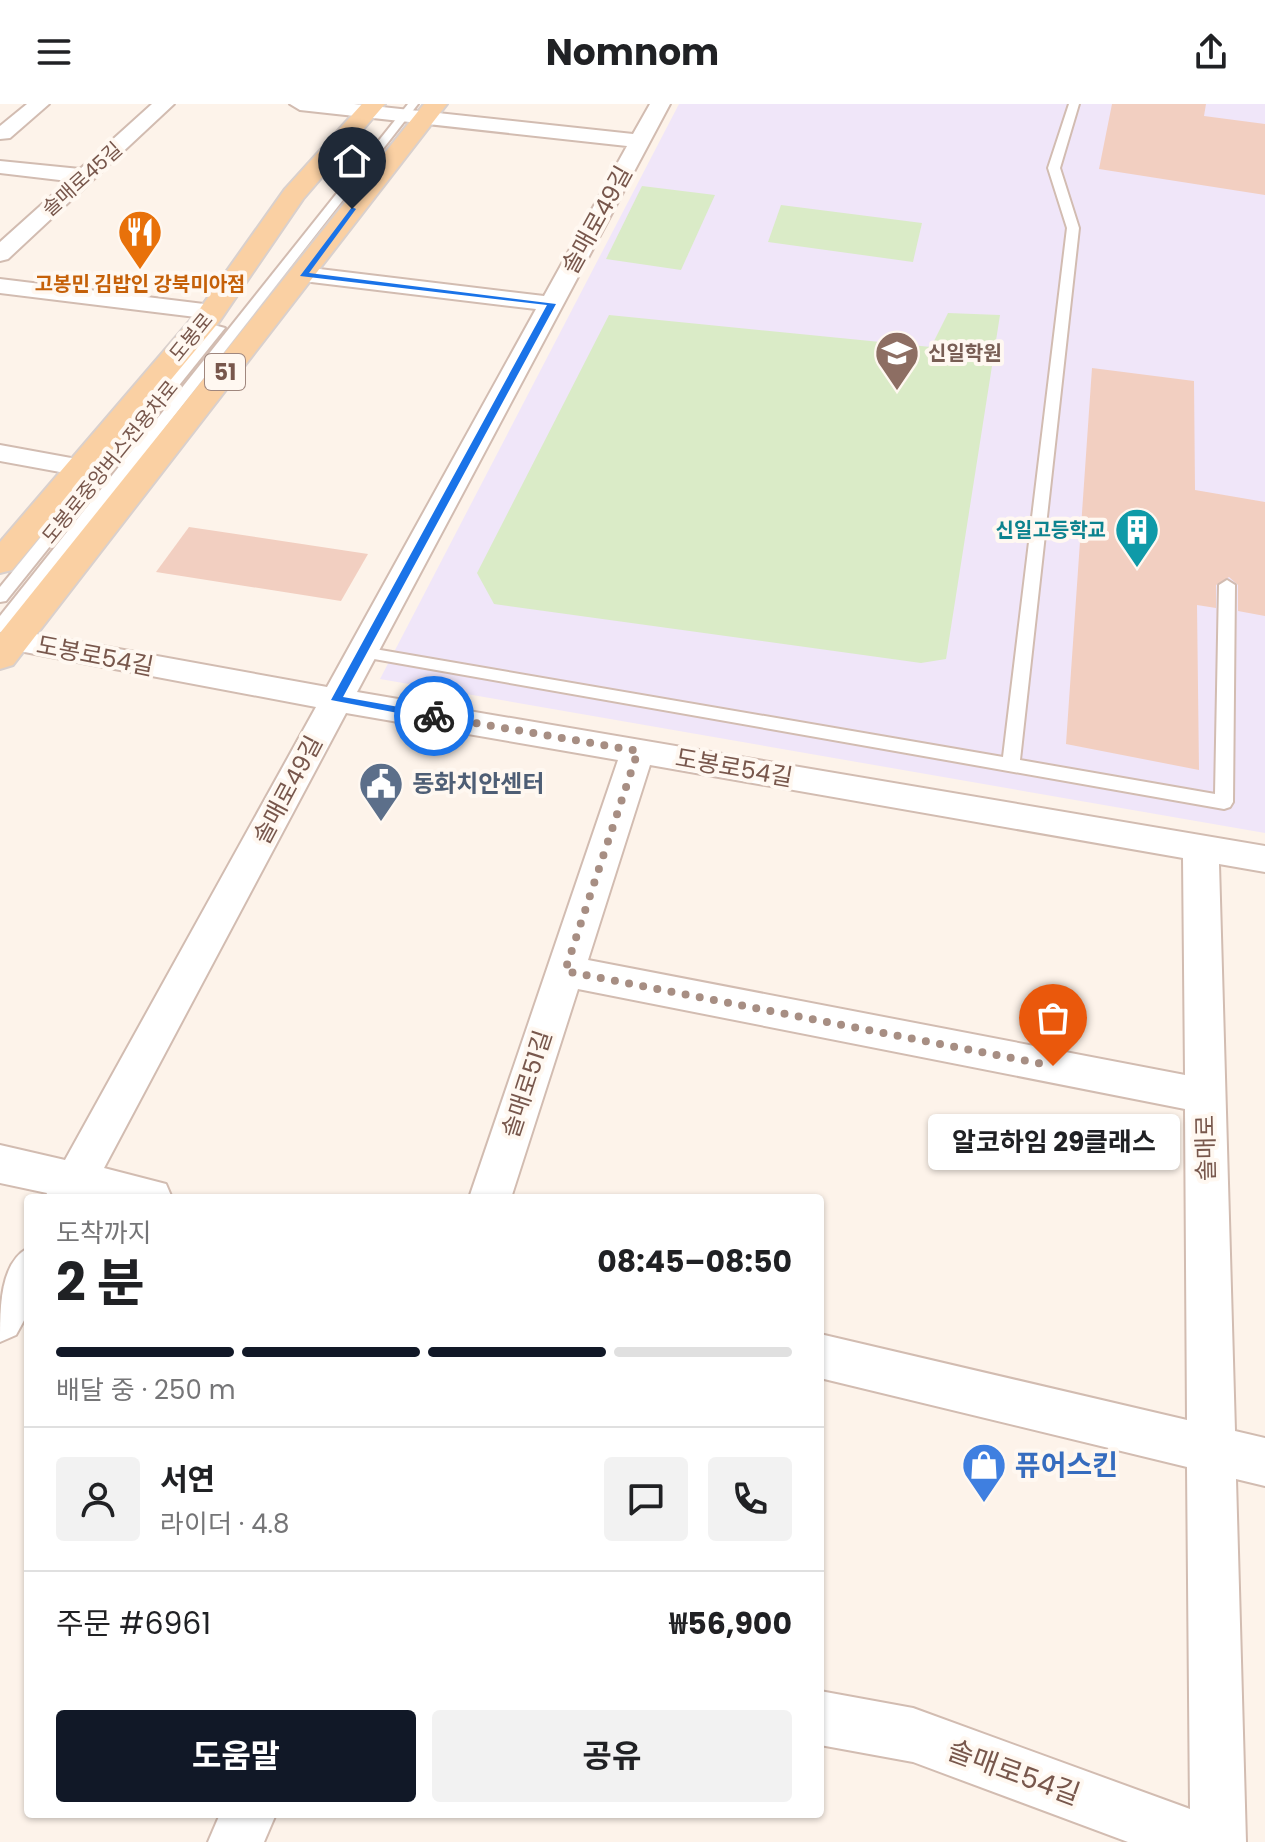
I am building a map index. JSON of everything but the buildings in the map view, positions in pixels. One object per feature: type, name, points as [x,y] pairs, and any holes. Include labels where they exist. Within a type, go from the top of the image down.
[{"type":"main road","name":"도봉로","points":[[0,563],[211,325],[253,253],[294,194],[401,109]]},
{"type":"main road","name":"51","points":[[5,642],[303,274],[402,144],[401,109]]},
{"type":"street","points":[[3,134],[39,104]]},
{"type":"street","name":"솔매로45길","points":[[0,254],[164,104]]},
{"type":"street","points":[[300,104],[401,109],[640,141]]},
{"type":"street","name":"솔매로49길","points":[[71,1189],[660,104]]},
{"type":"street","points":[[0,167],[84,176]]},
{"type":"street","points":[[303,274],[552,304]]},
{"type":"street","points":[[0,286],[211,325]]},
{"type":"street","points":[[0,453],[82,468]]},
{"type":"street","name":"도봉로54길","points":[[5,642],[1265,859]]},
{"type":"street","name":"솔매로51길","points":[[491,1194],[638,751]]},
{"type":"street","name":"솔매로","points":[[1201,848],[1211,1449]]},
{"type":"street","points":[[565,971],[1205,1096]]},
{"type":"street","points":[[0,1164],[71,1189],[115,1194]]},
{"type":"street","points":[[0,1320],[24,1276]]},
{"type":"street","points":[[824,1357],[1265,1462]]},
{"type":"street","points":[[1211,1449],[1218,1842]]},
{"type":"street","name":"솔매로54길","points":[[824,1719],[913,1735],[1204,1842]]},
{"type":"street","points":[[236,1842],[246,1818]]},
{"type":"lane","points":[[1011,765],[1073,228],[1054,168],[1074,104]]},
{"type":"lane","name":"도봉로중앙버스전용차로","points":[[0,597],[184,371],[211,325],[401,109]]},
{"type":"lane","points":[[5,642],[401,109]]},
{"type":"lane","points":[[56,498],[184,371]]},
{"type":"lane","points":[[363,652],[1224,802],[1227,585]]},
{"type":"shaded area","name":"신일학원","points":[[679,104],[1265,104],[1265,833],[380,679]]},
{"type":"green space","points":[[642,186],[715,195],[681,270],[606,259]]},
{"type":"green space","points":[[781,205],[922,223],[913,262],[768,242]]},
{"type":"green space","points":[[948,313],[1000,315],[946,659],[921,663],[494,604],[477,573],[609,315],[931,347]]},
{"type":"way so far","points":[[434,716],[638,751],[565,971],[1053,1066]]},
{"type":"place","name":"고봉민 김밥인 강북미아점","points":[[140,271]]},
{"type":"place","name":"신일학원","points":[[897,392]]},
{"type":"place","name":"신일고등학교","points":[[1137,569]]},
{"type":"place","name":"동화치안센터","points":[[381,823]]},
{"type":"place","name":"알코하임 29클래스","points":[[1053,1066]]},
{"type":"place","name":"퓨어스킨","points":[[984,1504]]},
{"type":"route","points":[[352,209],[303,274],[552,304],[337,700],[434,716]]}]
